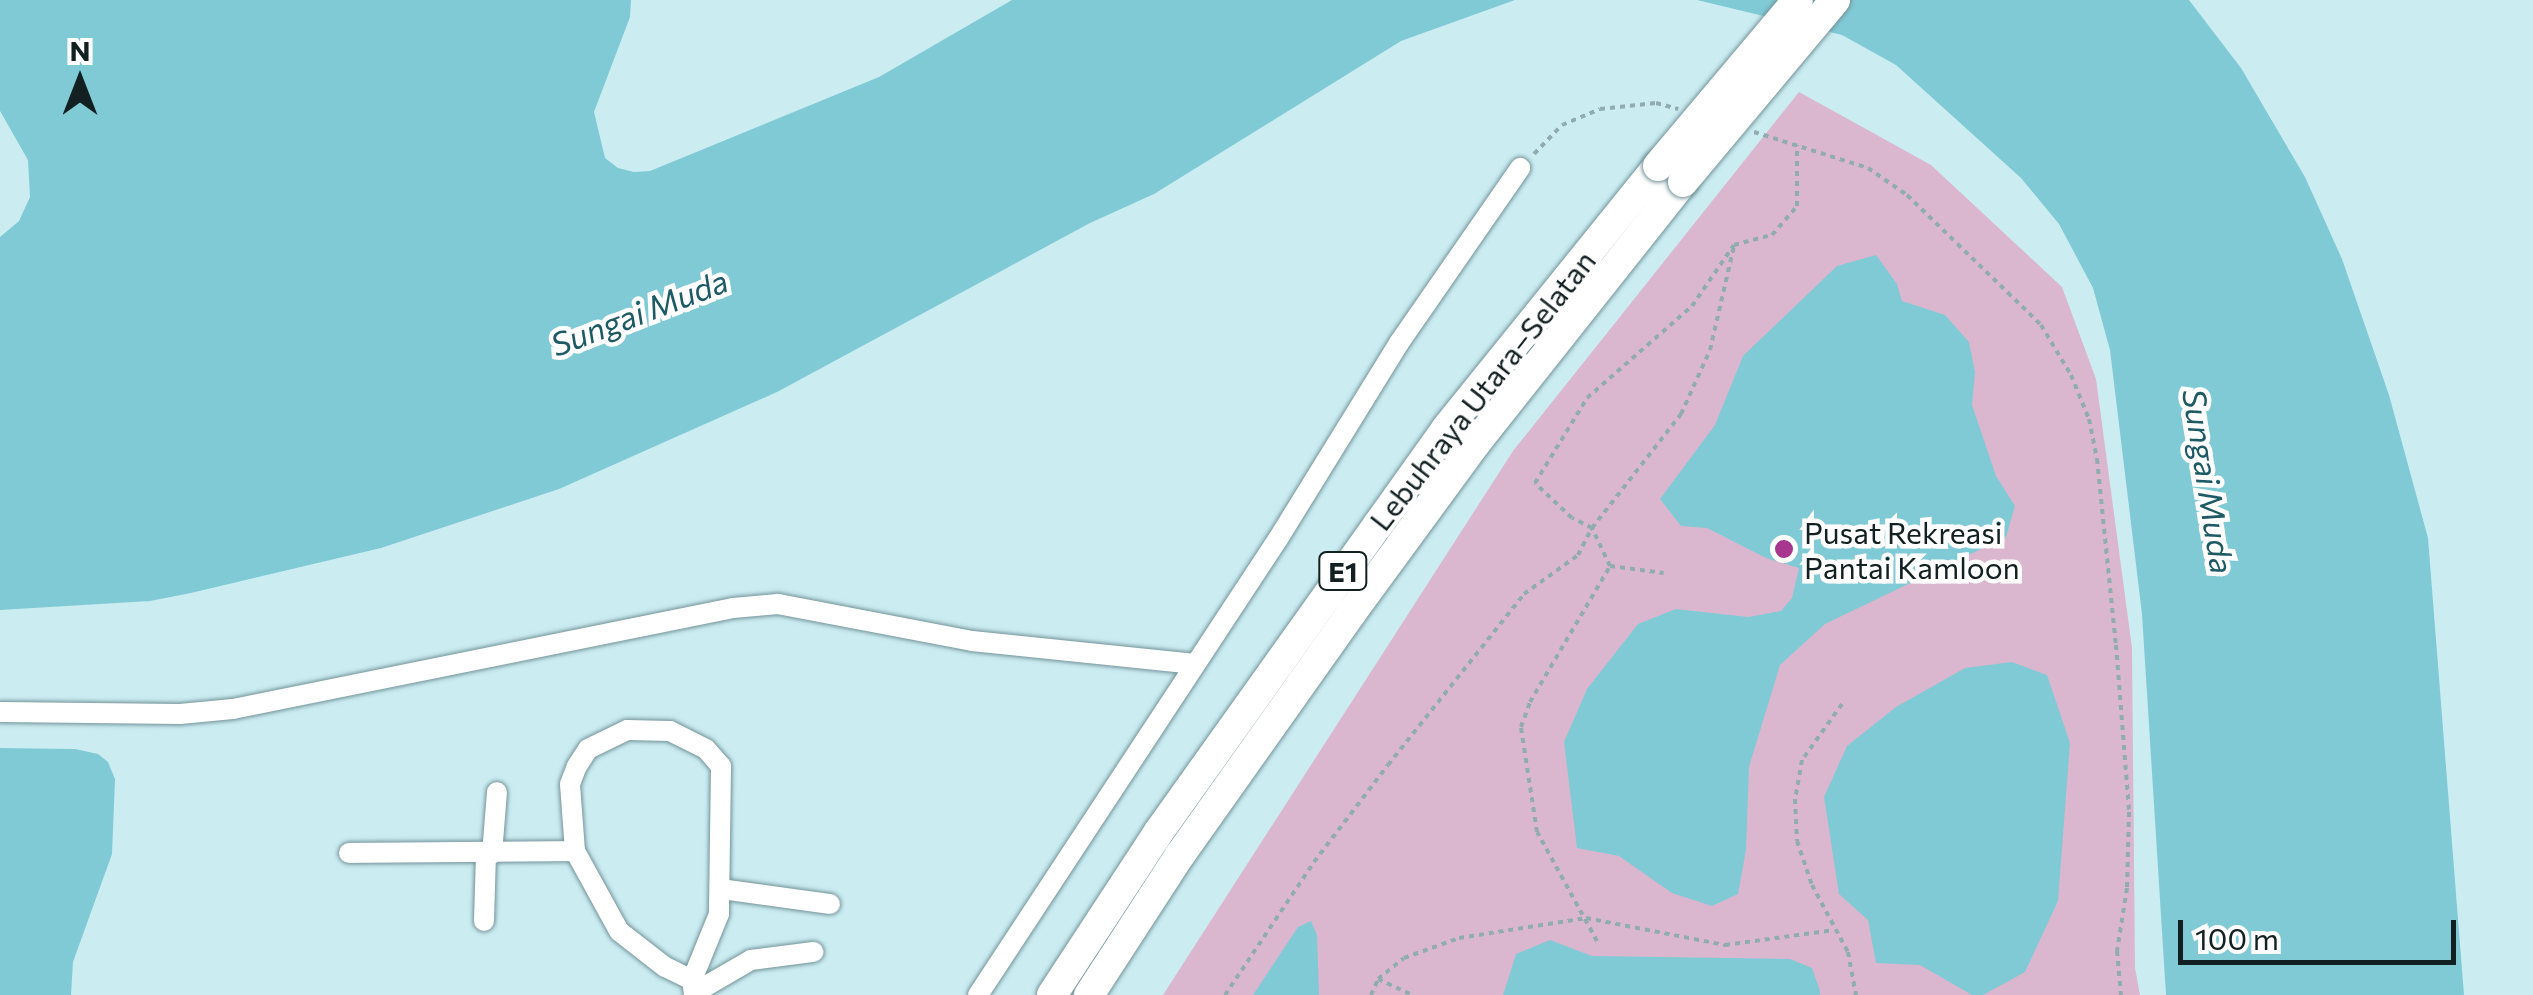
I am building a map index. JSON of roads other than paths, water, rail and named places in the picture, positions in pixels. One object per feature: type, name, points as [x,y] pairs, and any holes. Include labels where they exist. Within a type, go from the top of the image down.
[{"type":"highway","name":"Lebuhraya Utara–Selatan","points":[[1089,995],[1180,855],[1798,0]]},
{"type":"highway","name":"Lebuhraya Utara–Selatan","points":[[1052,995],[1158,833],[1446,429],[1671,174],[1835,0]]},
{"type":"street","points":[[978,995],[1278,538],[1380,372],[1520,168]]},
{"type":"street","points":[[0,712],[180,714],[233,709],[733,608],[778,604],[798,604],[972,642],[1193,664]]},
{"type":"street","points":[[626,730],[670,732],[706,749],[722,766],[721,889],[710,944],[693,989],[619,931],[575,851],[570,784],[588,749],[626,730]]},
{"type":"street","points":[[484,921],[497,792]]},
{"type":"street","points":[[349,853],[575,851]]},
{"type":"street","points":[[721,889],[830,904]]},
{"type":"street","points":[[693,989],[751,960],[813,952]]},
{"type":"water","name":"Sungai Muda","points":[[0,0],[631,0],[630,17],[594,112],[605,158],[618,168],[634,172],[650,171],[879,77],[1012,0],[1515,0],[1401,41],[1154,194],[1090,223],[777,392],[559,489],[381,548],[191,593],[150,601],[0,610],[0,237],[19,221],[30,197],[28,160],[0,111]]},
{"type":"water","name":"Sungai Muda","points":[[1697,0],[2189,0],[2241,68],[2305,177],[2342,259],[2389,395],[2428,538],[2464,995],[2166,995],[2142,614],[2110,350],[2093,288],[2059,224],[2021,178],[1896,65],[1842,35]]},
{"type":"water","points":[[1876,255],[1897,284],[1902,301],[1945,315],[1969,342],[1975,372],[1972,405],[1996,476],[2015,506],[2006,537],[1825,624],[1780,665],[1749,767],[1746,850],[1738,894],[1712,906],[1672,893],[1619,856],[1577,848],[1564,742],[1587,689],[1638,624],[1676,609],[1748,617],[1781,611],[1792,598],[1799,568],[1766,558],[1707,528],[1681,526],[1660,499],[1715,425],[1743,356],[1837,266]]},
{"type":"water","points":[[2012,662],[2047,675],[2070,743],[2058,901],[2025,972],[1983,995],[1972,995],[1920,965],[1876,963],[1868,920],[1839,894],[1824,797],[1847,746],[1896,707],[1965,668]]},
{"type":"water","points":[[0,748],[75,749],[98,754],[108,762],[115,779],[112,854],[73,962],[71,995],[0,995]]},
{"type":"water","points":[[1311,921],[1317,935],[1319,995],[1253,995],[1298,927]]},
{"type":"water","points":[[1550,940],[1592,956],[1790,959],[1812,968],[1820,995],[1503,995],[1516,954]]},
{"type":"place","name":"Pusat Rekreasi Pantai Kamloon","points":[[1784,549]]}]
